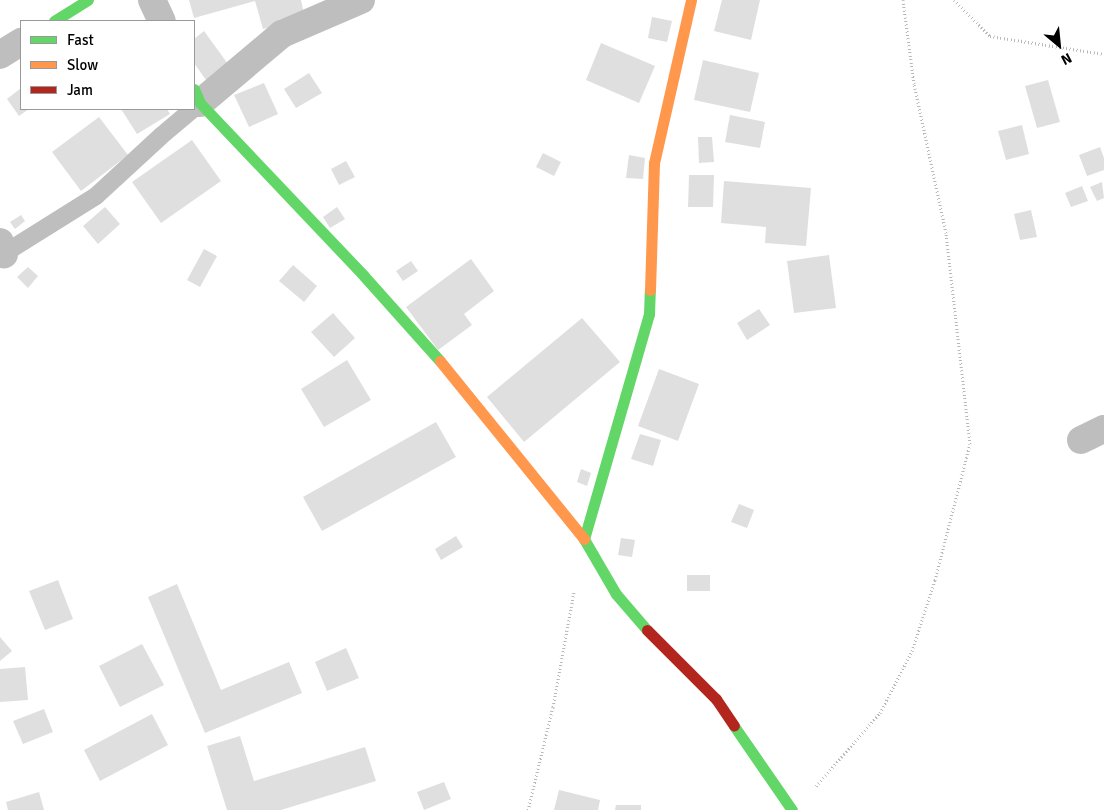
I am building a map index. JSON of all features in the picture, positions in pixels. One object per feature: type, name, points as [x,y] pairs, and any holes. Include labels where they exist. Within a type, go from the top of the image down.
[{"type":"street","points":[[56,20],[88,0]]},
{"type":"street","points":[[152,0],[162,20]]},
{"type":"street","points":[[361,0],[282,34],[197,96],[442,363],[584,539],[616,594],[646,629],[716,699],[792,810]]},
{"type":"street","points":[[584,539],[649,314],[654,163],[690,0]]},
{"type":"street","points":[[0,55],[20,43]]},
{"type":"lane","points":[[1,251],[96,196],[161,136],[184,110]]},
{"type":"path","points":[[813,788],[880,713],[912,651],[935,580],[970,444],[946,233],[914,84],[903,0]]},
{"type":"path","points":[[954,0],[990,36],[1104,54]]},
{"type":"path","points":[[528,810],[553,707],[584,539]]},
{"type":"building","points":[[189,0],[301,0],[305,18],[263,29],[255,1],[194,18]]},
{"type":"building","points":[[722,0],[760,0],[751,40],[714,31]]},
{"type":"building","points":[[652,17],[672,21],[667,42],[648,38]]},
{"type":"building","points":[[204,31],[228,64],[206,80],[195,64],[195,38]]},
{"type":"building","points":[[601,43],[655,66],[639,103],[586,80]]},
{"type":"building","points":[[703,60],[759,73],[750,112],[694,100]]},
{"type":"building","points":[[309,73],[322,93],[296,108],[284,89]]},
{"type":"building","points":[[1048,80],[1060,122],[1037,128],[1025,86]]},
{"type":"building","points":[[264,83],[278,114],[249,127],[234,95]]},
{"type":"building","points":[[20,89],[20,110],[28,110],[19,116],[7,99]]},
{"type":"building","points":[[122,110],[168,110],[170,114],[137,134]]},
{"type":"building","points":[[730,115],[765,122],[760,148],[725,142]]},
{"type":"building","points":[[99,117],[128,155],[81,191],[52,152]]},
{"type":"building","points":[[1022,125],[1029,154],[1006,160],[998,131]]},
{"type":"building","points":[[698,137],[712,137],[714,162],[699,163]]},
{"type":"building","points":[[192,140],[221,181],[161,223],[132,182]]},
{"type":"building","points":[[1100,147],[1104,158],[1104,170],[1087,176],[1079,155]]},
{"type":"building","points":[[543,153],[561,162],[554,176],[536,167]]},
{"type":"building","points":[[629,155],[645,158],[643,179],[626,178]]},
{"type":"building","points":[[346,161],[355,177],[339,185],[331,169]]},
{"type":"building","points":[[689,175],[714,175],[713,207],[688,207]]},
{"type":"building","points":[[724,181],[811,188],[806,246],[765,243],[766,227],[721,223]]},
{"type":"building","points":[[1102,182],[1104,198],[1097,201],[1090,187]]},
{"type":"building","points":[[1082,186],[1088,201],[1071,207],[1065,193]]},
{"type":"building","points":[[105,207],[120,224],[98,244],[83,226]]},
{"type":"building","points":[[337,207],[345,219],[330,228],[323,217]]},
{"type":"building","points":[[1031,210],[1037,237],[1020,240],[1014,214]]},
{"type":"building","points":[[21,215],[25,221],[15,229],[10,222]]},
{"type":"building","points":[[204,249],[217,256],[200,287],[187,280]]},
{"type":"building","points":[[829,255],[836,308],[794,313],[787,261]]},
{"type":"building","points":[[471,259],[494,291],[464,314],[472,325],[438,350],[406,307]]},
{"type":"building","points":[[411,261],[418,271],[403,281],[396,271]]},
{"type":"building","points":[[293,265],[317,286],[304,302],[279,281]]},
{"type":"building","points":[[28,267],[38,276],[28,288],[17,277]]},
{"type":"building","points":[[759,309],[770,325],[747,340],[737,323]]},
{"type":"building","points":[[333,313],[355,338],[334,357],[311,332]]},
{"type":"building","points":[[582,318],[620,362],[524,442],[487,397]]},
{"type":"building","points":[[347,360],[371,400],[324,427],[301,389]]},
{"type":"building","points":[[659,369],[699,384],[678,441],[638,426]]},
{"type":"building","points":[[436,422],[456,457],[322,531],[303,497]]},
{"type":"building","points":[[640,434],[661,440],[653,466],[631,459]]},
{"type":"building","points":[[581,469],[591,473],[587,486],[577,482]]},
{"type":"building","points":[[739,504],[754,510],[747,528],[731,522]]},
{"type":"building","points":[[456,536],[463,547],[441,560],[435,549]]},
{"type":"building","points":[[621,538],[635,540],[632,557],[618,555]]},
{"type":"building","points":[[687,575],[710,575],[710,591],[687,591]]},
{"type":"building","points":[[58,580],[73,619],[45,630],[29,591]]},
{"type":"building","points":[[177,584],[221,690],[289,662],[302,693],[205,733],[148,597]]},
{"type":"building","points":[[0,637],[12,651],[0,661]]},
{"type":"building","points":[[142,644],[164,685],[120,707],[99,666]]},
{"type":"building","points":[[346,648],[359,678],[327,691],[315,662]]},
{"type":"building","points":[[25,667],[28,700],[0,702],[0,669]]},
{"type":"building","points":[[44,709],[53,732],[23,744],[13,721]]},
{"type":"building","points":[[152,714],[168,745],[100,781],[84,750]]},
{"type":"building","points":[[240,736],[254,781],[365,747],[376,781],[281,810],[227,810],[207,746]]},
{"type":"building","points":[[444,782],[451,799],[424,810],[417,792]]},
{"type":"building","points":[[559,790],[600,800],[598,810],[554,810]]},
{"type":"building","points":[[39,792],[44,810],[8,810],[6,802]]},
{"type":"building","points":[[616,805],[641,805],[641,810],[615,810]]},
{"type":"traffic: fast","points":[[56,20],[88,0]]},
{"type":"traffic: fast","points":[[195,91],[200,103],[364,276],[440,361]]},
{"type":"traffic: fast","points":[[647,630],[616,594],[584,539],[649,314],[650,290]]},
{"type":"traffic: fast","points":[[734,726],[792,810]]},
{"type":"traffic: slow","points":[[650,290],[654,163],[691,0]]},
{"type":"traffic: slow","points":[[440,361],[584,539]]},
{"type":"traffic: jam","points":[[647,630],[716,699],[734,726]]}]
